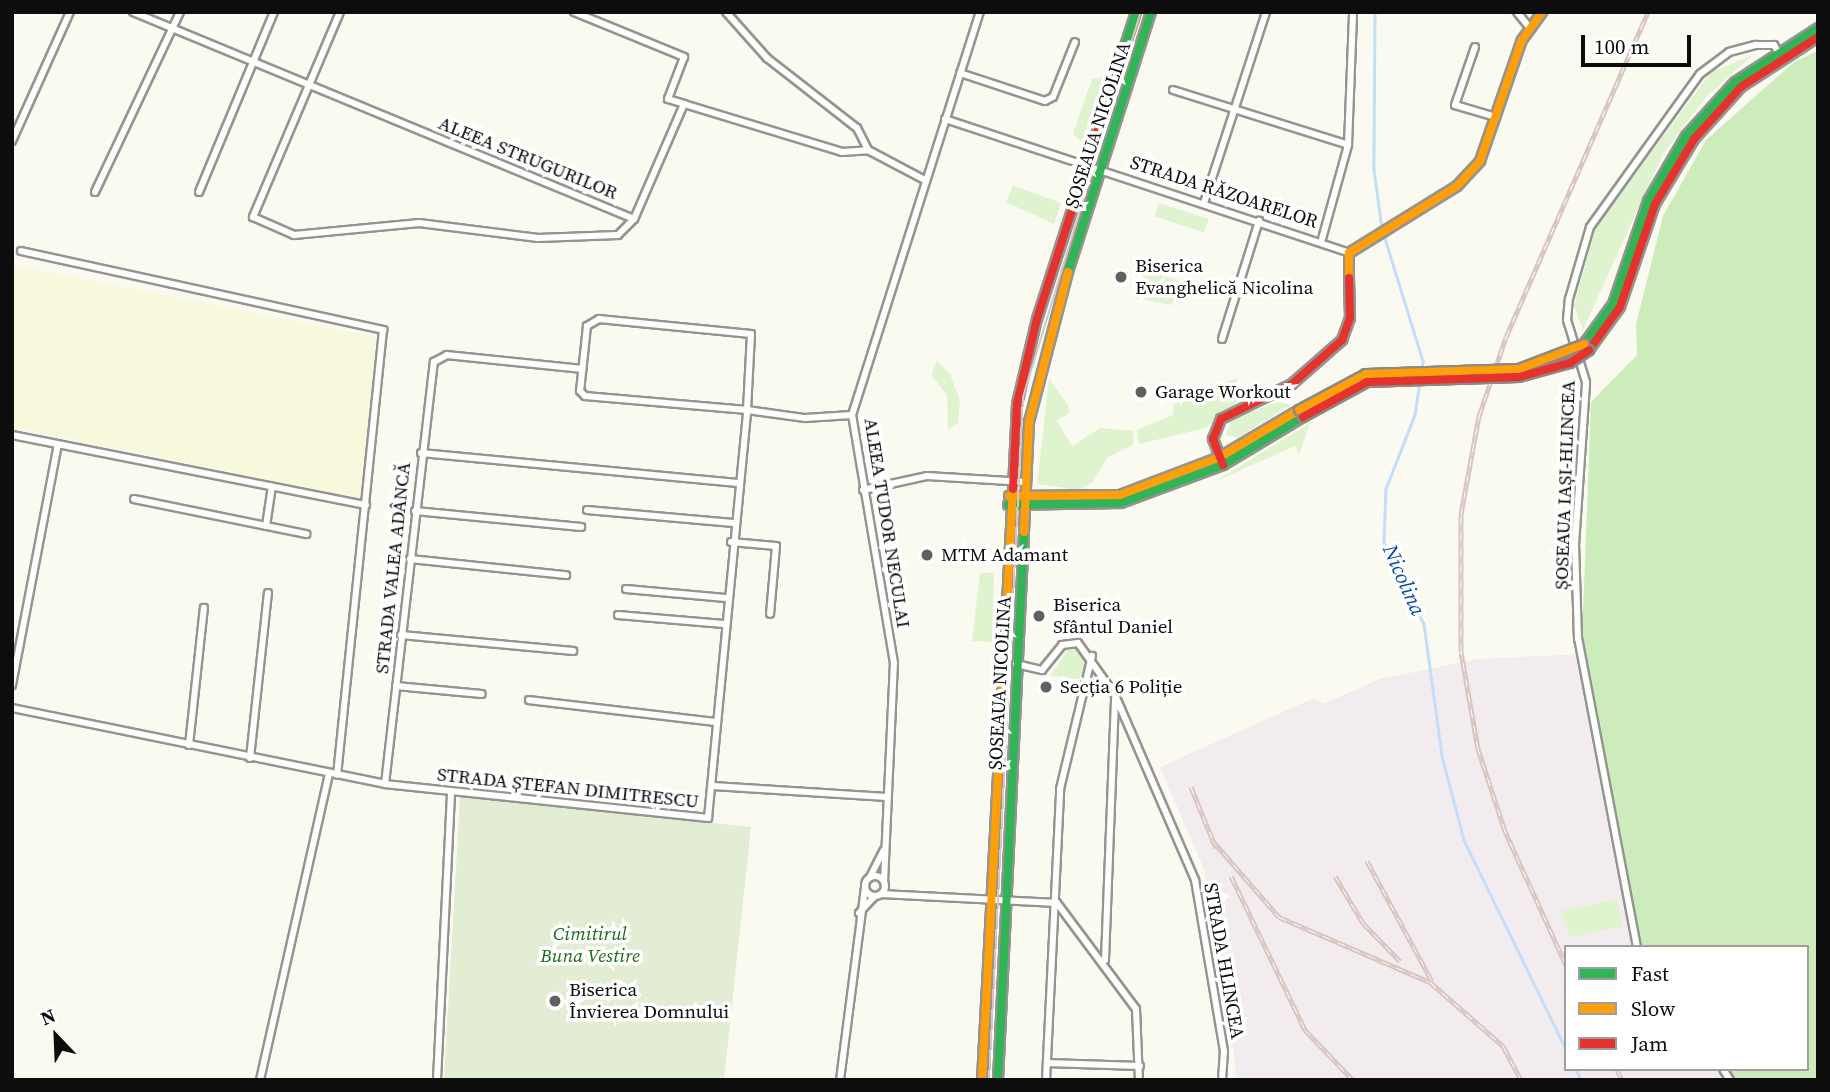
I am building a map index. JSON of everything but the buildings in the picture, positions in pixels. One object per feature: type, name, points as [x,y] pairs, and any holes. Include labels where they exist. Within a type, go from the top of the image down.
[{"type":"main road","name":"ȘOSEAUA NICOLINA","points":[[982,1080],[1010,482],[1024,366],[1136,12]]},
{"type":"main road","name":"ȘOSEAUA NICOLINA","points":[[998,1080],[1025,482],[1040,360],[1151,12]]},
{"type":"main road","points":[[1222,461],[1213,439],[1221,419],[1292,384],[1342,340],[1350,318],[1349,253],[1468,177],[1496,117],[1529,27],[1542,12]]},
{"type":"main road","points":[[1009,500],[1114,504],[1222,461],[1301,414],[1367,382],[1519,377],[1570,363],[1620,307],[1642,236],[1673,171],[1715,114],[1779,54],[1818,27]]},
{"type":"main road","points":[[1779,54],[1818,37]]},
{"type":"street","points":[[12,141],[70,12]]},
{"type":"street","name":"ALEEA STRUGURILOR","points":[[133,12],[634,219],[684,104]]},
{"type":"street","points":[[95,192],[180,12]]},
{"type":"street","points":[[199,192],[274,12]]},
{"type":"street","points":[[340,12],[253,217],[294,235],[419,223],[538,238],[618,234],[634,219]]},
{"type":"street","points":[[574,12],[684,57],[668,99],[842,152],[867,150],[925,180]]},
{"type":"street","points":[[726,12],[767,58],[857,128],[867,150]]},
{"type":"street","name":"ALEEA TUDOR NECULAI","points":[[859,913],[878,895],[885,884],[894,663],[852,415],[980,12]]},
{"type":"street","points":[[1204,204],[1266,12]]},
{"type":"street","points":[[1322,239],[1348,145],[1353,12]]},
{"type":"street","points":[[1517,12],[1529,27]]},
{"type":"street","points":[[961,73],[1045,101],[1053,97],[1075,42]]},
{"type":"street","name":"ȘOSEAUA IAȘI-HLINCEA","points":[[1637,945],[1578,639],[1575,537],[1586,382],[1567,320],[1569,299],[1590,227],[1700,74],[1729,52],[1756,45],[1779,54]]},
{"type":"street","points":[[1475,47],[1455,105],[1496,117]]},
{"type":"street","points":[[1173,90],[1348,145]]},
{"type":"street","name":"STRADA RĂZOARELOR","points":[[946,119],[1204,204],[1322,239],[1349,253]]},
{"type":"street","points":[[1222,339],[1259,221]]},
{"type":"street","points":[[21,250],[379,326],[384,335],[337,775]]},
{"type":"street","points":[[712,786],[731,542],[747,410],[751,334],[710,328],[594,320],[586,330],[582,394],[747,410],[805,418],[852,415]]},
{"type":"street","name":"STRADA VALEA ADÂNCĂ","points":[[385,785],[422,453],[439,356],[582,369]]},
{"type":"street","points":[[12,435],[366,505]]},
{"type":"street","points":[[12,685],[58,444]]},
{"type":"street","points":[[422,453],[738,483]]},
{"type":"street","points":[[863,490],[927,476],[1025,482]]},
{"type":"street","points":[[266,526],[272,486]]},
{"type":"street","points":[[134,499],[306,534]]},
{"type":"street","points":[[587,510],[733,523]]},
{"type":"street","points":[[415,511],[581,527]]},
{"type":"street","points":[[731,542],[776,547],[770,614]]},
{"type":"street","points":[[410,559],[566,575]]},
{"type":"street","points":[[626,589],[726,598]]},
{"type":"street","points":[[250,758],[268,593]]},
{"type":"street","points":[[188,746],[204,608]]},
{"type":"street","points":[[618,615],[724,624]]},
{"type":"street","points":[[401,635],[573,651]]},
{"type":"street","points":[[1016,663],[1042,670],[1071,643],[1092,656],[1062,772],[1046,1080]]},
{"type":"street","name":"STRADA HLINCEA","points":[[1092,656],[1115,695],[1195,880],[1224,1051],[1222,1080]]},
{"type":"street","points":[[396,686],[482,694]]},
{"type":"street","points":[[1105,960],[1115,695]]},
{"type":"street","points":[[529,700],[717,722]]},
{"type":"street","name":"STRADA ȘTEFAN DIMITRESCU","points":[[12,708],[329,775],[385,785],[451,792],[708,818],[712,786],[887,797]]},
{"type":"street","points":[[260,1080],[329,775]]},
{"type":"street","points":[[437,1080],[451,792]]},
{"type":"street","name":"ALEEA TUDOR NECULAI","points":[[840,1080],[859,913],[865,887],[885,848]]},
{"type":"street","points":[[870,878],[885,884],[900,895]]},
{"type":"street","points":[[865,887],[878,895],[991,897],[1057,903],[1105,960],[1136,1009],[1139,1080]]},
{"type":"street","points":[[1047,1063],[1140,1066]]},
{"type":"shaded area","points":[[1583,654],[1639,945],[1564,945],[1564,1071],[1727,1071],[1733,1080],[1237,1080],[1216,917],[1203,867],[1160,767],[1314,698],[1323,704],[1380,679],[1477,659]]},
{"type":"green space","points":[[1818,51],[1818,1080],[1733,1080],[1727,1071],[1809,1071],[1809,945],[1638,945],[1635,941],[1582,639],[1591,402],[1637,355],[1636,324],[1663,216],[1706,140],[1794,62]]},
{"type":"green space","points":[[1753,55],[1706,97],[1663,154],[1583,330],[1574,306],[1595,229],[1711,72]]},
{"type":"green space","points":[[1104,77],[1084,139],[1081,141],[1073,134],[1092,79]]},
{"type":"green space","points":[[1013,185],[1061,203],[1054,224],[1006,202]]},
{"type":"green space","points":[[1159,203],[1208,219],[1204,232],[1155,216]]},
{"type":"green space","points":[[12,265],[376,337],[363,499],[12,427]]},
{"type":"green space","points":[[1142,269],[1180,281],[1172,305],[1134,298]]},
{"type":"green space","points":[[937,361],[950,374],[960,401],[958,423],[948,430],[947,395],[931,375]]},
{"type":"green space","points":[[1236,378],[1242,398],[1206,428],[1139,444],[1137,430],[1173,415],[1174,404]]},
{"type":"green space","points":[[1049,379],[1068,405],[1069,413],[1057,421],[1072,446],[1100,428],[1134,431],[1133,445],[1107,458],[1093,482],[1079,490],[1037,484]]},
{"type":"green space","points":[[1278,402],[1291,405],[1238,438],[1226,435],[1232,419]]},
{"type":"green space","points":[[1310,423],[1299,455],[1295,446],[1214,482]]},
{"type":"green space","points":[[980,573],[994,573],[992,642],[972,641]]},
{"type":"green space","points":[[1069,648],[1081,650],[1087,664],[1081,679],[1050,676]]},
{"type":"green space","name":"Cimitirul Buna Vestire","points":[[460,796],[751,827],[724,1080],[444,1080]]},
{"type":"green space","points":[[1618,899],[1622,926],[1571,937],[1559,912]]},
{"type":"waterway","name":"Nicolina","points":[[1375,12],[1374,169],[1382,229]]},
{"type":"waterway","name":"Nicolina","points":[[1384,235],[1423,361],[1415,415],[1386,489],[1384,542],[1424,624],[1442,756],[1464,840],[1564,1045]]},
{"type":"waterway","name":"Nicolina","points":[[1577,1071],[1581,1080]]},
{"type":"tram line","points":[[989,1080],[1023,397],[1141,12]]},
{"type":"railway","points":[[1564,961],[1505,831],[1478,749],[1461,652],[1461,514],[1479,416],[1506,337],[1648,12]]},
{"type":"railway","points":[[1191,787],[1216,848]]},
{"type":"railway","points":[[1212,840],[1279,917],[1430,982],[1503,1046],[1521,1080]]},
{"type":"railway","points":[[1367,861],[1432,981]]},
{"type":"railway","points":[[1231,876],[1305,1030],[1353,1080]]},
{"type":"railway","points":[[1335,876],[1363,923],[1400,961]]},
{"type":"railway","points":[[1618,1071],[1622,1080]]},
{"type":"traffic: fast","points":[[1105,107],[1136,12]]},
{"type":"traffic: fast","points":[[1068,272],[1151,12]]},
{"type":"traffic: fast","points":[[1584,344],[1613,304],[1648,201],[1686,136],[1735,82],[1818,28]]},
{"type":"traffic: fast","points":[[1008,505],[1121,503],[1223,465],[1303,417]]},
{"type":"traffic: fast","points":[[998,1080],[1024,532]]},
{"type":"traffic: slow","points":[[1349,278],[1349,253],[1457,186],[1480,161],[1522,40],[1542,12]]},
{"type":"traffic: slow","points":[[1024,532],[1029,422],[1068,272]]},
{"type":"traffic: slow","points":[[1299,410],[1366,374],[1519,369],[1584,344]]},
{"type":"traffic: slow","points":[[1009,496],[1120,495],[1220,457],[1299,410]]},
{"type":"traffic: slow","points":[[982,1080],[1013,489]]},
{"type":"traffic: jam","points":[[1589,350],[1620,307],[1655,204],[1694,139],[1741,87],[1818,37]]},
{"type":"traffic: jam","points":[[1013,489],[1017,404],[1037,319],[1105,107]]},
{"type":"traffic: jam","points":[[1223,465],[1213,439],[1221,419],[1292,384],[1342,340],[1350,318],[1349,278]]},
{"type":"traffic: jam","points":[[1303,417],[1367,382],[1519,377],[1570,363],[1589,350]]},
{"type":"place","name":"Biserica Evanghelică Nicolina","points":[[1121,277]]},
{"type":"place","name":"Garage Workout","points":[[1141,392]]},
{"type":"place","name":"MTM Adamant","points":[[927,555]]},
{"type":"place","name":"Biserica Sfântul Daniel","points":[[1039,616]]},
{"type":"place","name":"Secția 6 Poliție","points":[[1046,687]]},
{"type":"place","name":"Biserica Învierea Domnului","points":[[555,1001]]}]
